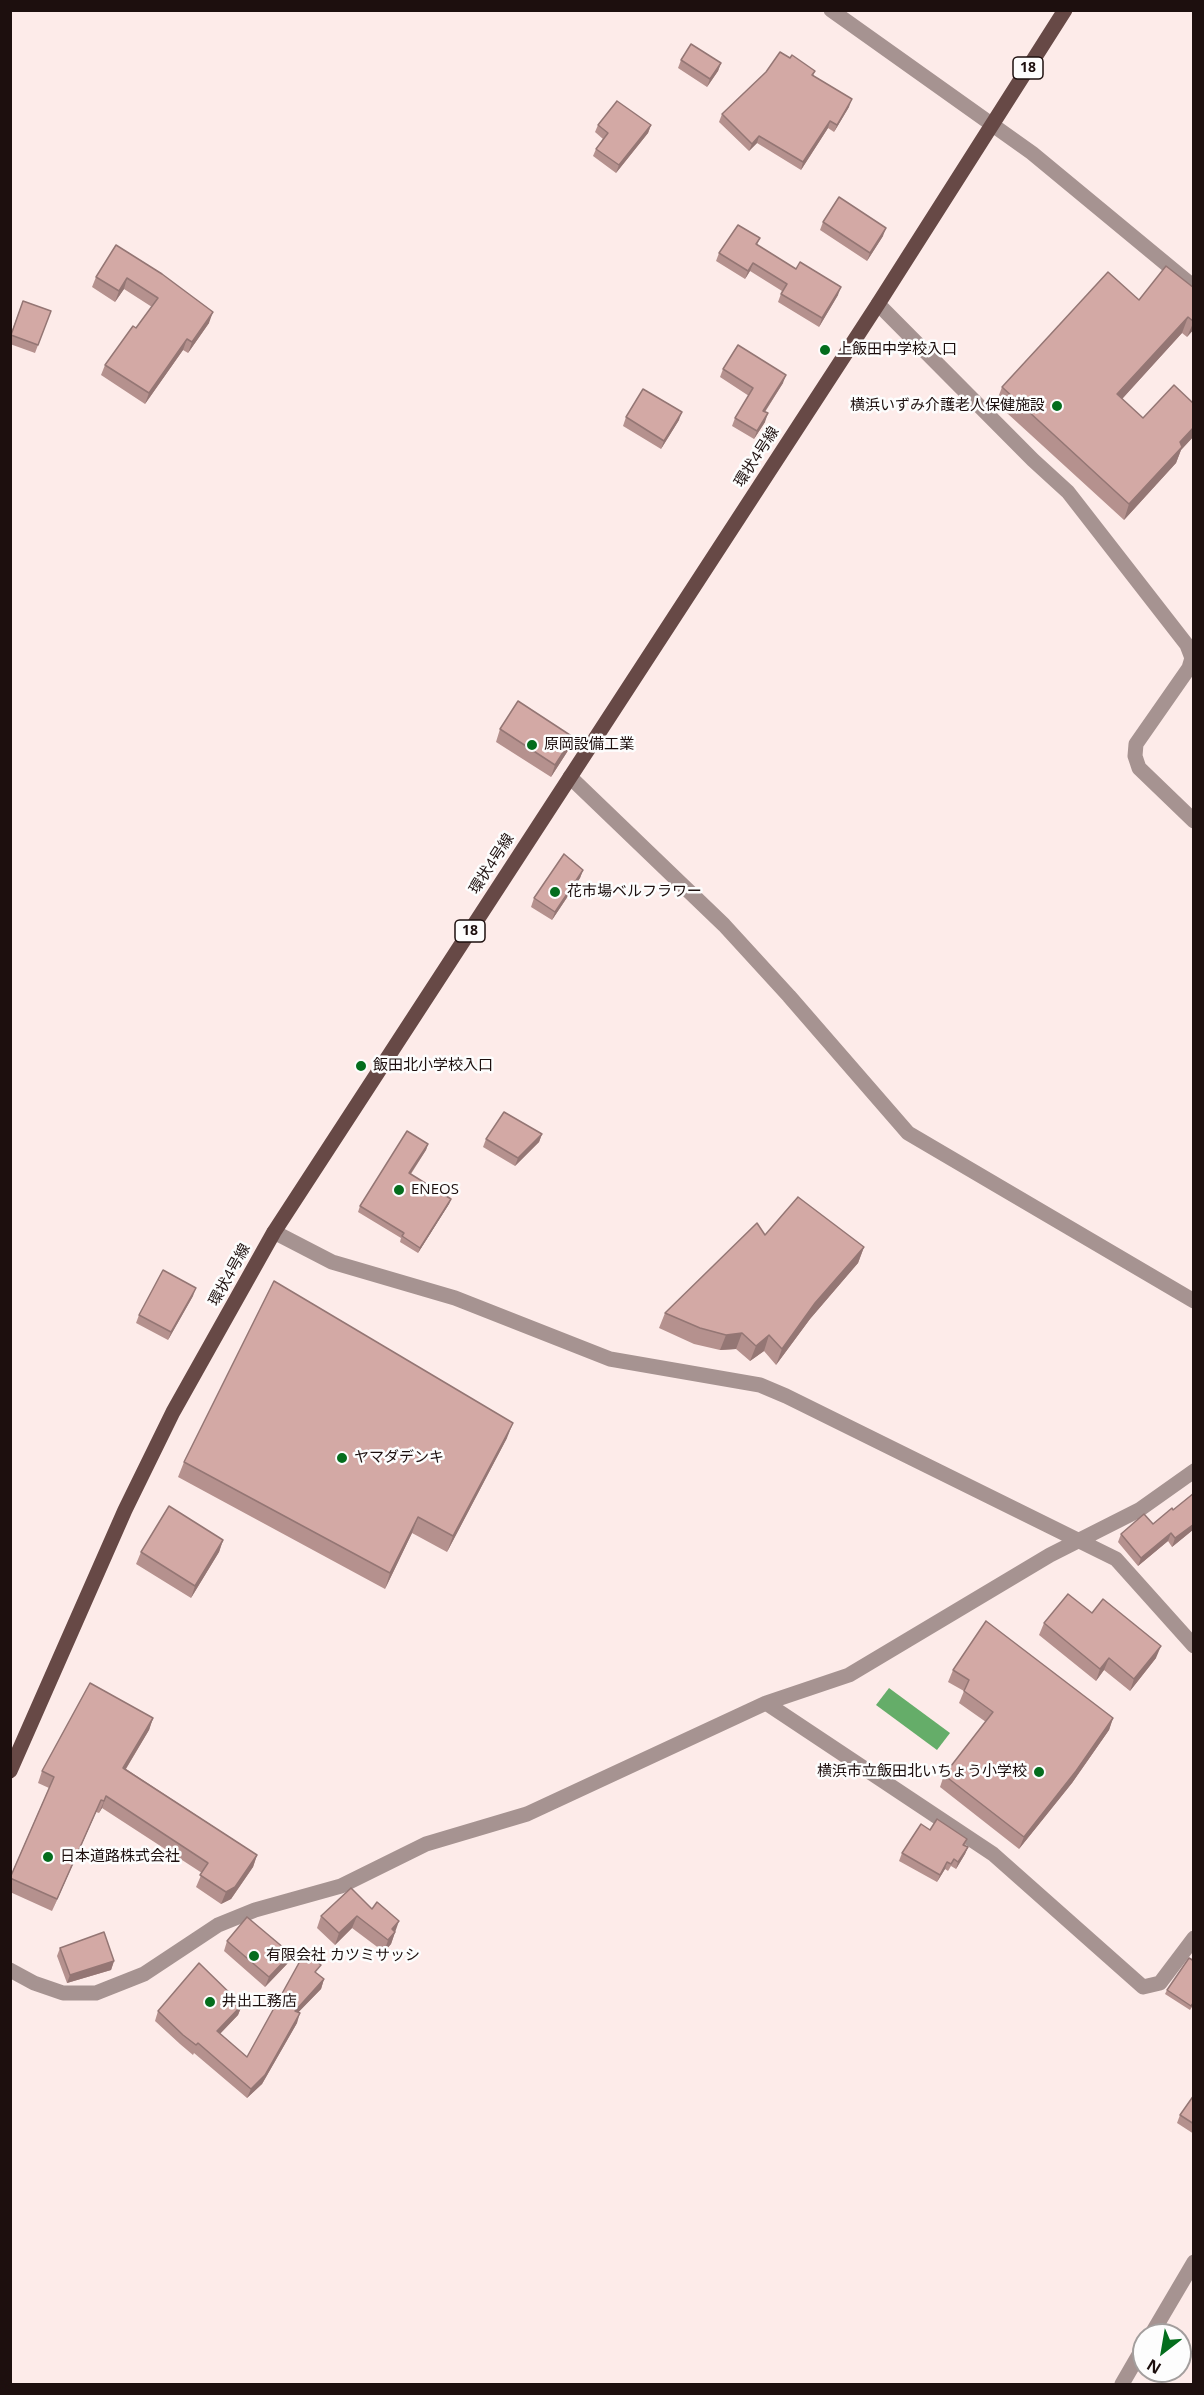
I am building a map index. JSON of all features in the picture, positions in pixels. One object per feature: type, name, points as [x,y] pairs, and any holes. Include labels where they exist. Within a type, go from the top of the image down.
[{"type":"main road","name":"環状4号線","points":[[10,1771],[134,1490],[173,1412],[274,1232],[878,304],[1065,10]]},
{"type":"street","points":[[831,10],[1032,153],[1194,287]]},
{"type":"street","points":[[878,304],[1033,460],[1068,492],[1187,645],[1192,658],[1189,668],[1136,744],[1135,756],[1139,768],[1194,821]]},
{"type":"street","points":[[570,777],[724,926],[789,996],[908,1133],[1194,1301]]},
{"type":"street","points":[[274,1232],[332,1262],[455,1298],[610,1359],[760,1385],[1116,1559],[1194,1646]]},
{"type":"street","points":[[10,1970],[34,1983],[63,1993],[96,1993],[144,1974],[218,1925],[255,1910],[341,1886],[426,1844],[527,1814],[766,1703],[849,1675],[1050,1556],[1139,1510],[1194,1471]]},
{"type":"street","points":[[766,1703],[993,1854],[1143,1987],[1161,1983],[1194,1938]]},
{"type":"street","points":[[1158,2323],[1194,2262]]},
{"type":"street","points":[[1122,2385],[1132,2367]]},
{"type":"shaded area","points":[[889,1688],[950,1733],[937,1750],[876,1705]]},
{"type":"building","points":[[691,44],[721,63],[710,79],[681,60]]},
{"type":"building","points":[[780,52],[790,58],[792,55],[815,71],[812,75],[852,99],[837,125],[830,121],[803,162],[759,136],[752,144],[722,114],[766,72]]},
{"type":"building","points":[[617,101],[651,125],[619,165],[596,149],[608,133],[598,125]]},
{"type":"building","points":[[839,197],[886,228],[870,253],[823,222]]},
{"type":"building","points":[[738,225],[760,238],[756,244],[796,269],[800,262],[841,287],[822,318],[781,294],[787,284],[753,263],[748,271],[719,253]]},
{"type":"building","points":[[116,245],[162,274],[213,312],[192,342],[187,339],[149,393],[105,365],[133,326],[136,328],[158,298],[127,278],[119,291],[96,277]]},
{"type":"building","name":"横浜いずみ介護老人保健施設","points":[[1166,266],[1194,288],[1194,321],[1188,317],[1117,394],[1143,418],[1174,385],[1194,404],[1194,427],[1180,442],[1182,447],[1129,504],[1002,387],[1108,272],[1139,300]]},
{"type":"building","points":[[23,301],[51,311],[38,345],[11,335]]},
{"type":"building","points":[[738,345],[786,375],[763,411],[768,413],[757,431],[735,418],[753,388],[723,369]]},
{"type":"building","points":[[643,389],[682,412],[664,441],[626,417]]},
{"type":"building","points":[[518,701],[573,737],[555,765],[500,729]]},
{"type":"building","name":"花市場ベルフラワー","points":[[564,854],[583,870],[555,912],[534,898]]},
{"type":"building","points":[[504,1112],[542,1134],[518,1158],[486,1139]]},
{"type":"building","points":[[407,1131],[428,1144],[409,1173],[451,1199],[420,1248],[402,1236],[404,1233],[360,1206]]},
{"type":"building","points":[[798,1197],[864,1247],[815,1303],[782,1349],[769,1335],[756,1346],[742,1333],[726,1335],[700,1328],[665,1313],[757,1223],[765,1235]]},
{"type":"building","points":[[163,1270],[196,1288],[171,1332],[139,1315]]},
{"type":"building","name":"ヤマダデンキ","points":[[274,1281],[513,1423],[453,1536],[418,1517],[390,1573],[184,1462]]},
{"type":"building","points":[[1194,1493],[1194,1524],[1175,1538],[1171,1533],[1141,1558],[1121,1534],[1144,1514],[1153,1524]]},
{"type":"building","points":[[169,1506],[223,1540],[195,1586],[141,1552]]},
{"type":"building","points":[[1068,1594],[1092,1613],[1103,1599],[1161,1646],[1134,1679],[1109,1658],[1100,1669],[1044,1623]]},
{"type":"building","points":[[986,1621],[1113,1718],[1076,1771],[1024,1837],[944,1775],[993,1712],[964,1691],[969,1680],[953,1670]]},
{"type":"building","points":[[90,1683],[153,1718],[123,1768],[257,1855],[235,1887],[226,1892],[200,1875],[208,1863],[106,1796],[104,1801],[101,1800],[57,1899],[10,1878],[54,1777],[42,1771]]},
{"type":"building","points":[[937,1819],[967,1839],[963,1845],[968,1847],[958,1862],[954,1859],[951,1864],[947,1862],[940,1875],[902,1853],[921,1824],[930,1830]]},
{"type":"building","points":[[351,1888],[372,1909],[377,1902],[399,1921],[392,1929],[395,1932],[388,1940],[357,1916],[339,1933],[321,1916]]},
{"type":"building","name":"有限会社 カツミサッシ","points":[[247,1917],[291,1954],[269,1977],[227,1941]]},
{"type":"building","points":[[104,1932],[114,1961],[70,1975],[60,1948]]},
{"type":"building","points":[[305,1952],[321,1965],[315,1972],[324,1979],[295,2011],[300,2013],[265,2075],[251,2089],[198,2043],[196,2045],[183,2035],[158,2011],[199,1963],[242,2005],[217,2031],[247,2057]]},
{"type":"building","points":[[1189,1958],[1194,1961],[1194,2002],[1191,2006],[1167,1990]]},
{"type":"building","points":[[1194,2095],[1194,2124],[1180,2115]]},
{"type":"place","name":"上飯田中学校入口","points":[[825,350]]},
{"type":"place","name":"横浜いずみ介護老人保健施設","points":[[1057,406]]},
{"type":"place","name":"原岡設備工業","points":[[532,745]]},
{"type":"place","name":"花市場ベルフラワー","points":[[555,892]]},
{"type":"place","name":"飯田北小学校入口","points":[[361,1066]]},
{"type":"place","name":"ENEOS","points":[[399,1190]]},
{"type":"place","name":"ヤマダデンキ","points":[[342,1458]]},
{"type":"place","name":"横浜市立飯田北いちょう小学校","points":[[1039,1772]]},
{"type":"place","name":"日本道路株式会社","points":[[48,1857]]},
{"type":"place","name":"有限会社 カツミサッシ","points":[[254,1956]]},
{"type":"place","name":"井出工務店","points":[[210,2002]]}]
